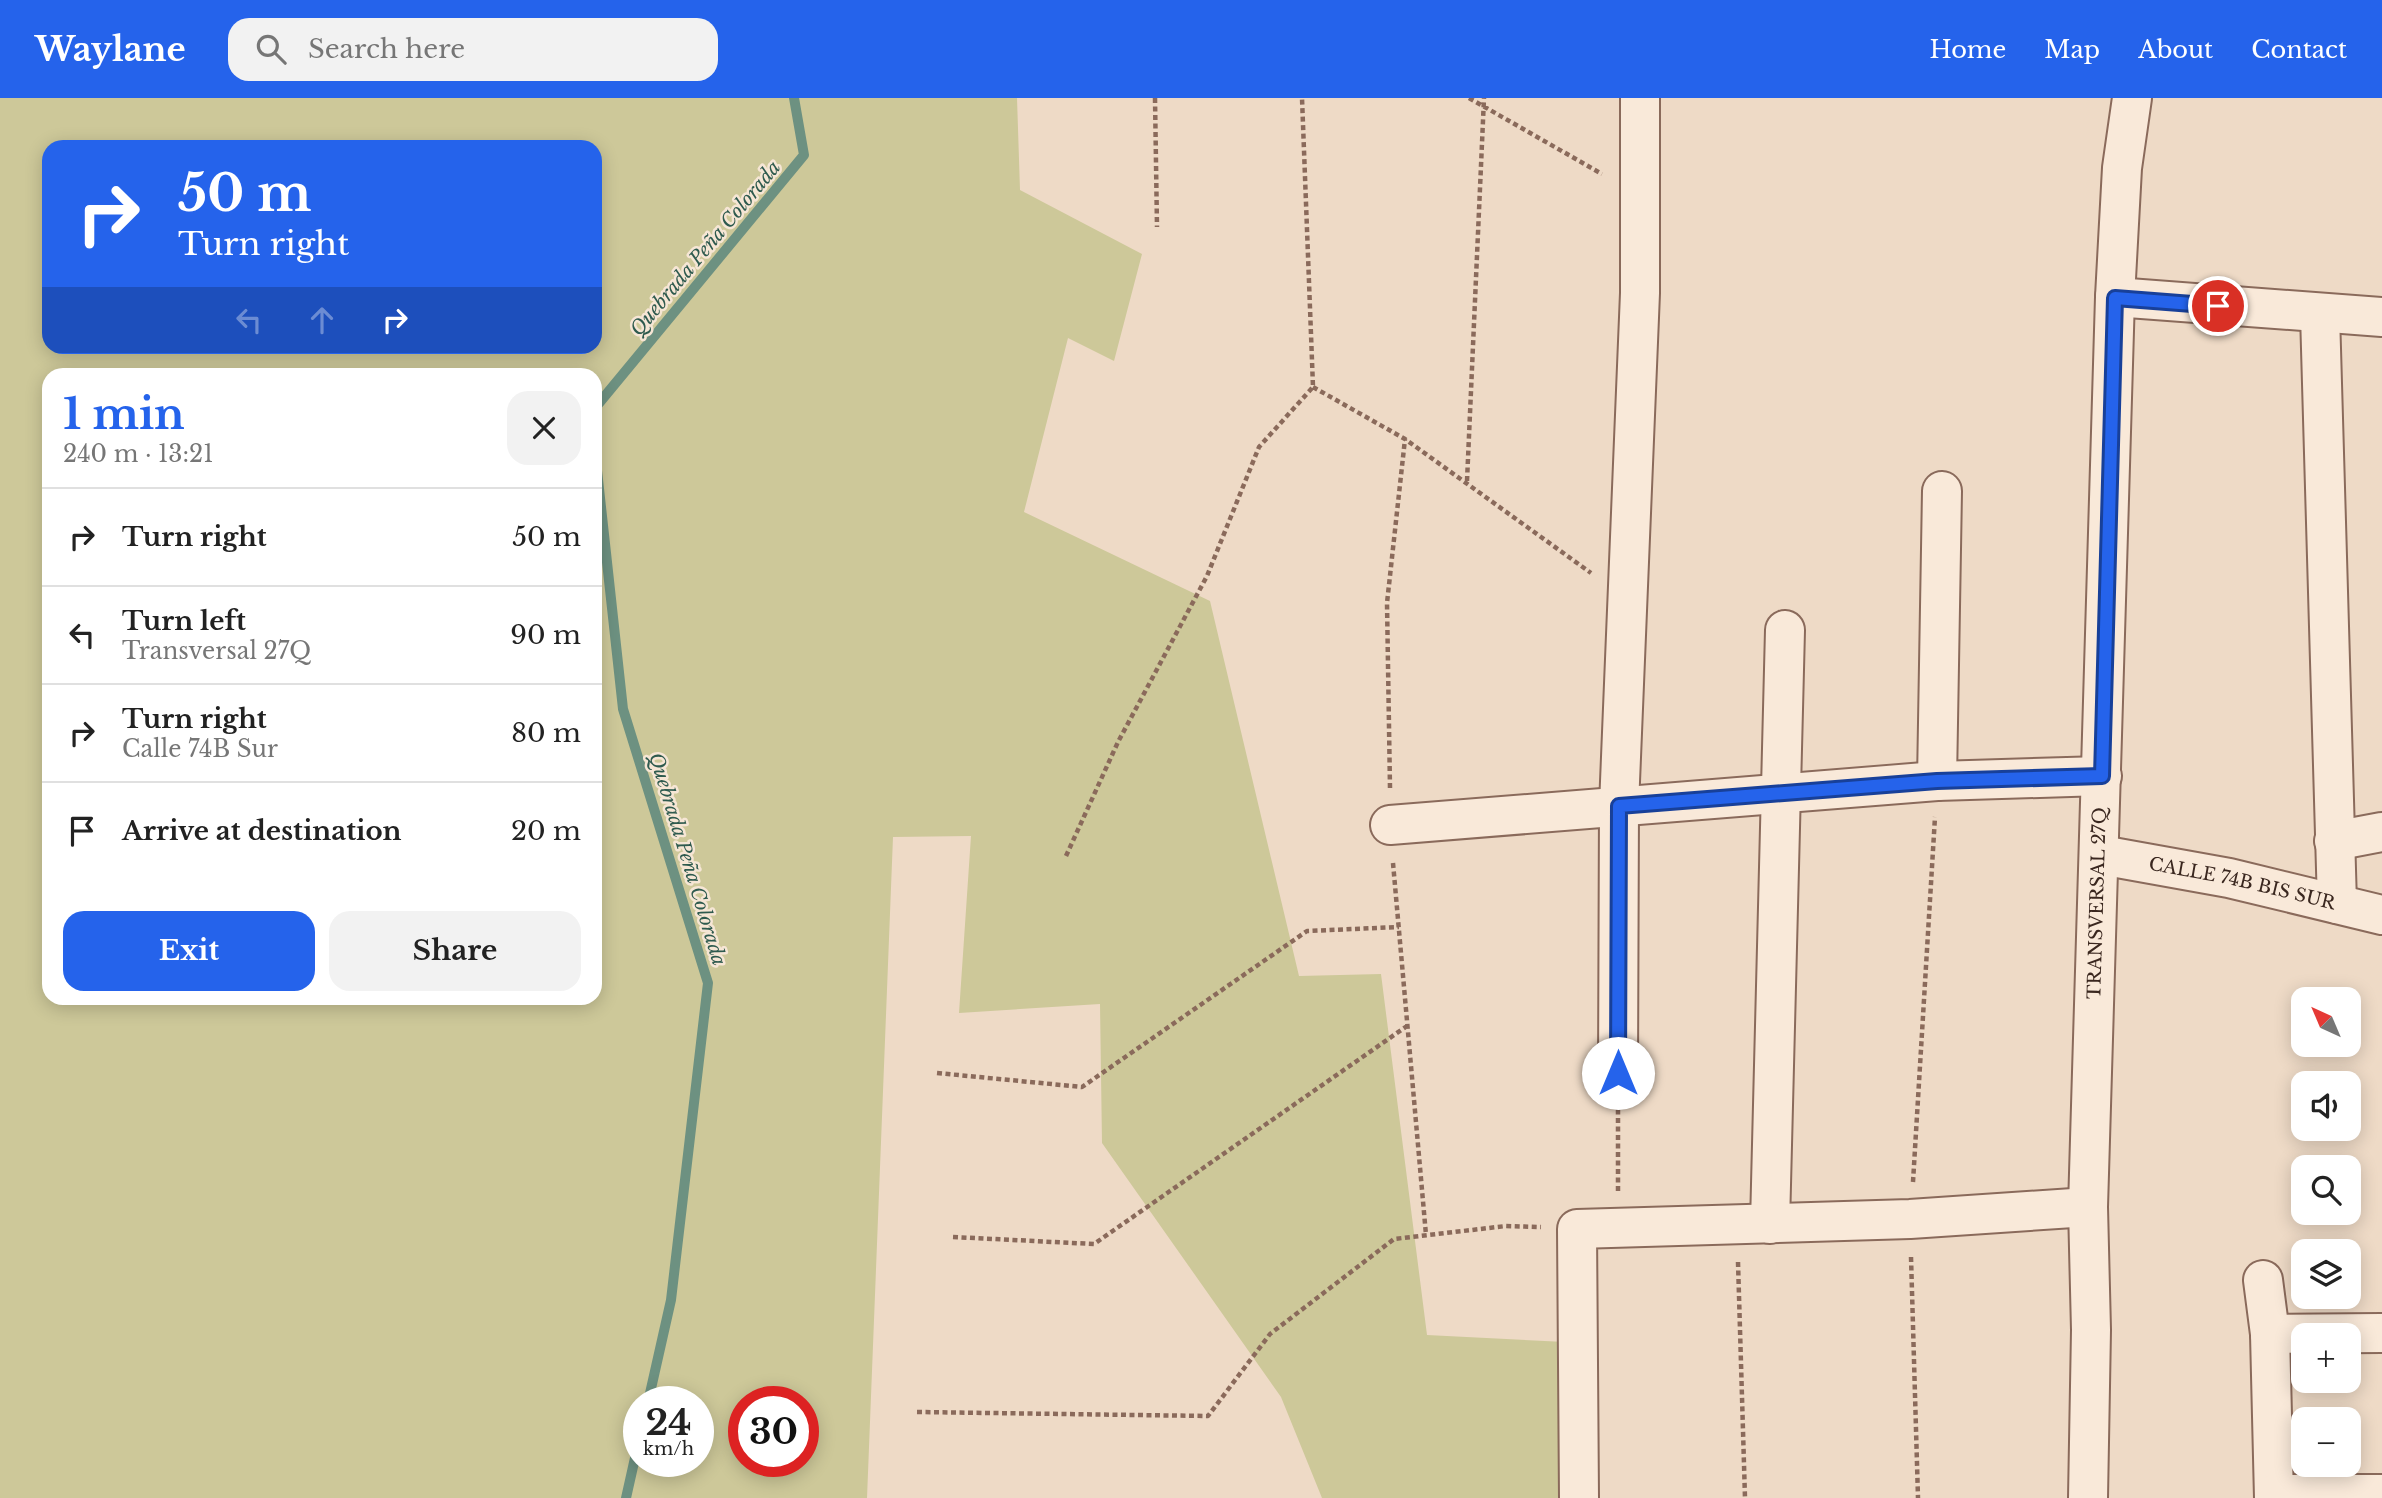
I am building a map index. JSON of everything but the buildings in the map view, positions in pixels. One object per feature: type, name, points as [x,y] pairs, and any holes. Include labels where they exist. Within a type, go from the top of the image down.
[{"type":"street","points":[[1618,1073],[1619,806],[1640,293],[1640,98]]},
{"type":"street","name":"TRANSVERSAL 27Q","points":[[2088,1498],[2091,1330],[2088,1207],[2101,855],[2115,298],[2122,168],[2132,98]]},
{"type":"street","points":[[2115,298],[2382,317]]},
{"type":"street","points":[[2320,314],[2337,904]]},
{"type":"street","points":[[1937,781],[1942,491]]},
{"type":"street","points":[[1754,1225],[1780,793],[1785,630]]},
{"type":"street","points":[[1390,825],[1937,781],[2102,776]]},
{"type":"street","points":[[2334,841],[2382,832]]},
{"type":"street","name":"CALLE 74B BIS SUR","points":[[2101,855],[2229,878],[2382,915]]},
{"type":"street","points":[[1579,1498],[1577,1228],[1910,1219],[2088,1207]]},
{"type":"street","points":[[2263,1280],[2270,1334],[2274,1496],[2382,1494]]},
{"type":"street","points":[[2270,1334],[2382,1333]]},
{"type":"path","points":[[1155,98],[1157,227]]},
{"type":"path","points":[[1066,856],[1118,743],[1207,576],[1259,447],[1313,387],[1302,98]]},
{"type":"path","points":[[1469,98],[1639,195]]},
{"type":"path","points":[[1467,481],[1484,98]]},
{"type":"path","points":[[1313,387],[1405,439],[1467,481],[1626,599]]},
{"type":"path","points":[[1918,1498],[1910,1219],[1937,781]]},
{"type":"path","points":[[937,1073],[1082,1087],[1307,930],[1399,927]]},
{"type":"path","points":[[953,1237],[1094,1244],[1407,1026]]},
{"type":"path","points":[[1618,1073],[1618,1227]]},
{"type":"path","points":[[1745,1498],[1754,1225]]},
{"type":"path","points":[[917,1412],[1208,1416],[1270,1334],[1394,1239],[1506,1226],[1577,1228]]},
{"type":"shaded area","points":[[0,98],[1017,98],[1020,190],[1142,254],[1114,361],[1068,338],[1024,512],[1210,601],[1299,976],[1381,974],[1427,1335],[1565,1342],[1564,1498],[1322,1498],[1281,1397],[1102,1143],[1100,1004],[959,1013],[971,836],[893,837],[867,1498],[0,1498]]},
{"type":"waterway","name":"Quebrada Peña Colorada","points":[[602,400],[804,155],[794,98]]},
{"type":"waterway","name":"Quebrada Peña Colorada","points":[[602,516],[623,709],[708,983],[671,1300],[652,1386]]},
{"type":"waterway","name":"Quebrada Peña Colorada","points":[[626,1498],[631,1477]]},
{"type":"route","points":[[1618,1073],[1619,806],[1937,781],[2102,776],[2115,298],[2218,306]]}]
